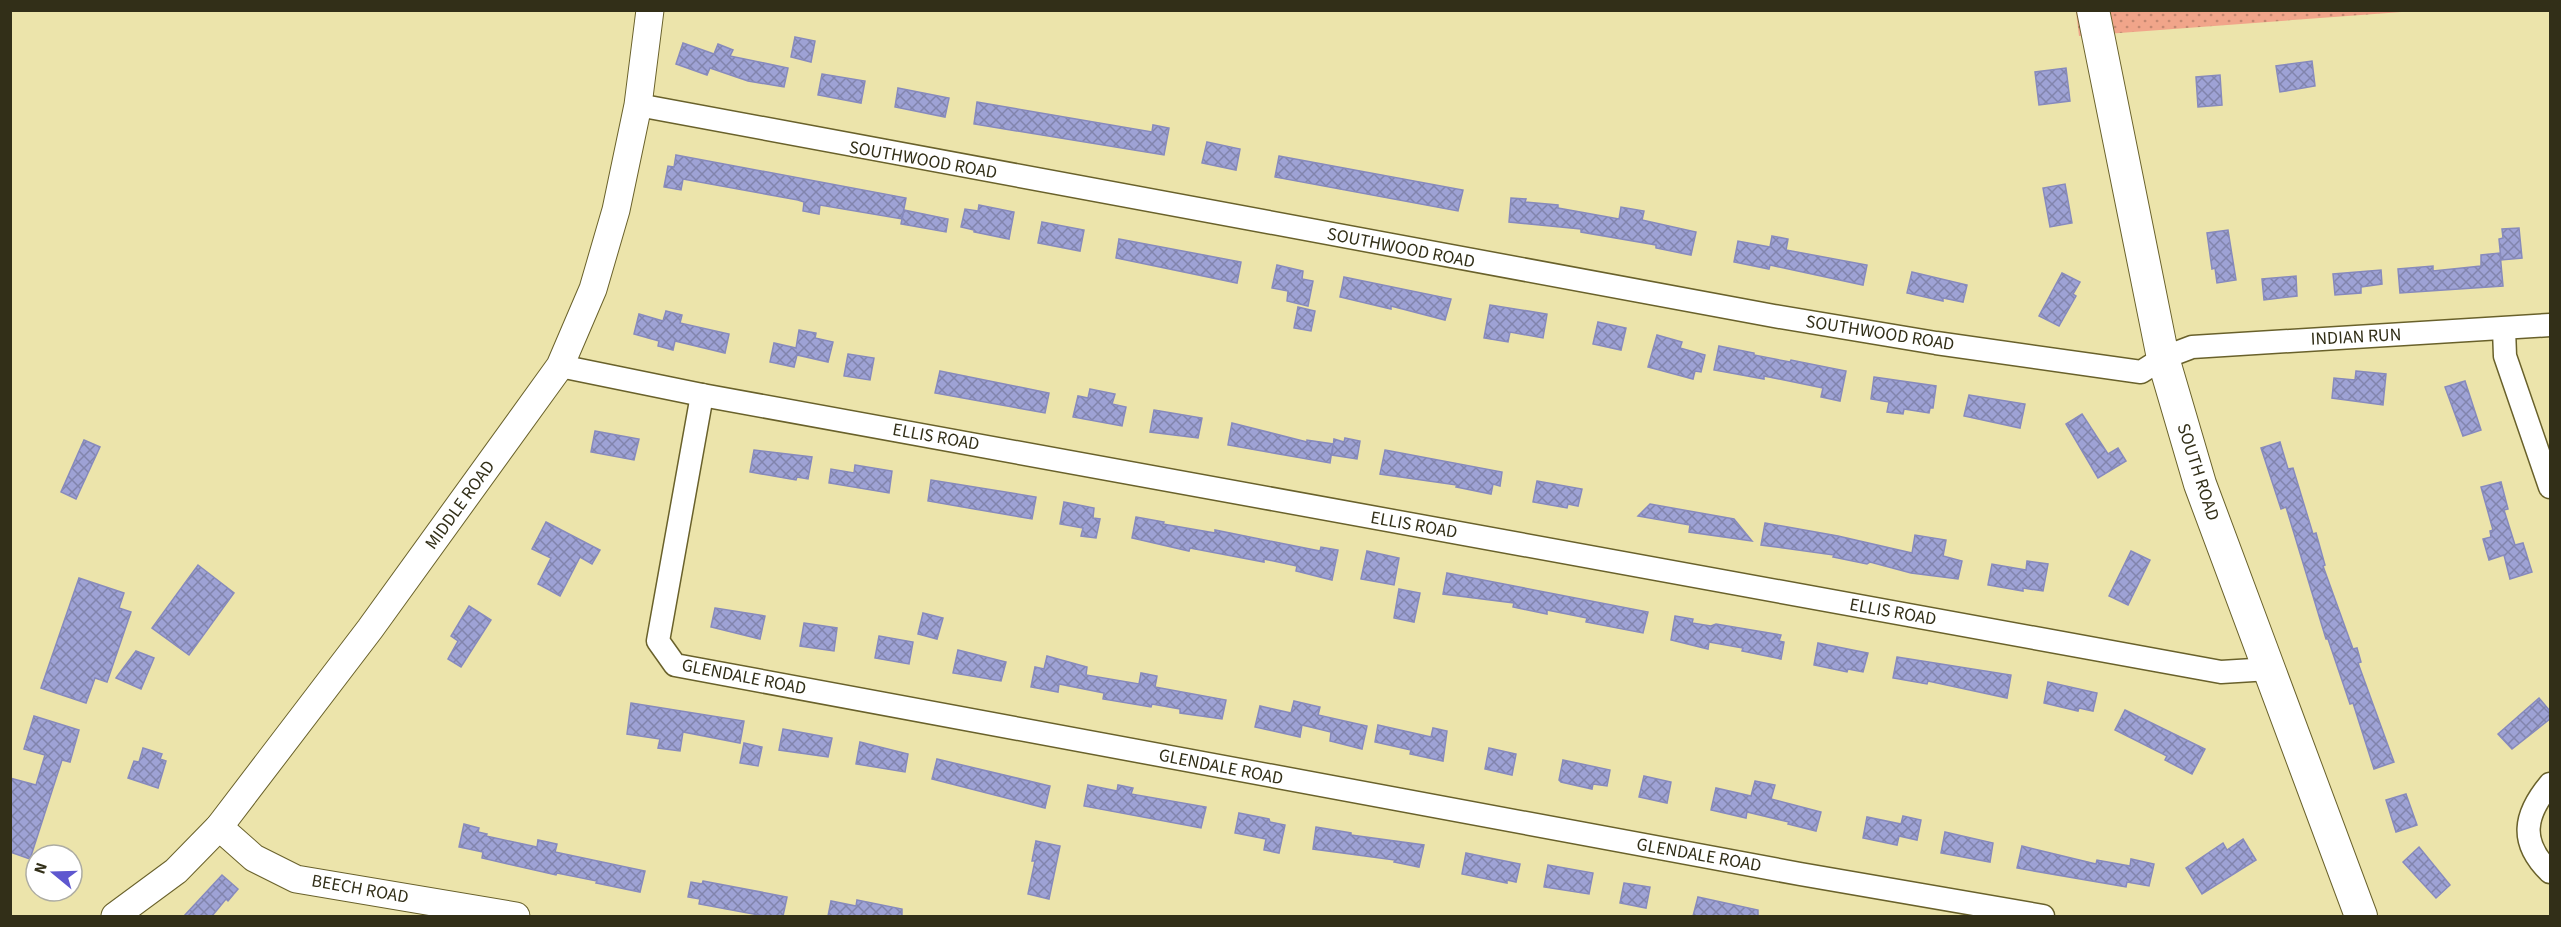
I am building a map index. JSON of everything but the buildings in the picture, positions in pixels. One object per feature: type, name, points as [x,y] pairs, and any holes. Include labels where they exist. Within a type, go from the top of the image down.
[{"type":"main road","name":"SOUTH ROAD","points":[[2093,10],[2163,358],[2200,484],[2361,916]]},
{"type":"street","name":"MIDDLE ROAD","points":[[115,916],[176,871],[219,827],[370,629],[560,366],[593,289],[616,210],[638,105],[650,10]]},
{"type":"street","name":"SOUTHWOOD ROAD","points":[[638,105],[1496,266],[1936,344],[2141,372],[2163,358]]},
{"type":"street","name":"INDIAN RUN","points":[[2163,358],[2192,347],[2550,325]]},
{"type":"street","points":[[2504,329],[2505,356],[2550,487]]},
{"type":"street","name":"ELLIS ROAD","points":[[560,366],[702,395],[2221,672],[2270,669]]},
{"type":"street","name":"GLENDALE ROAD","points":[[702,395],[658,641],[675,665],[1730,861],[2043,916]]},
{"type":"street","points":[[2550,784],[2540,797],[2529,820],[2529,843],[2550,872]]},
{"type":"street","name":"BEECH ROAD","points":[[219,827],[255,858],[297,879],[516,916]]},
{"type":"shaded area","points":[[2429,10],[2079,36],[2076,11]]}]
